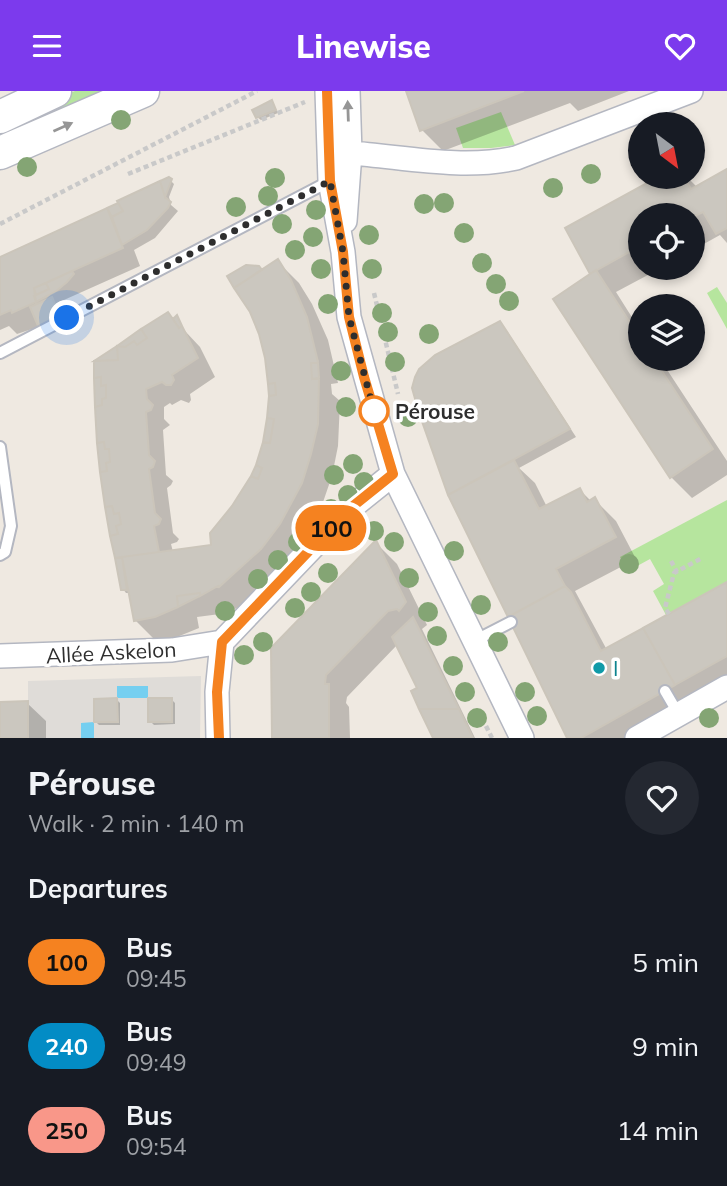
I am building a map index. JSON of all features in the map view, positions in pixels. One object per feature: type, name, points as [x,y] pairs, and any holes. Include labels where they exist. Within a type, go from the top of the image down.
[{"type":"main road","points":[[0,117],[55,91]]},
{"type":"main road","points":[[0,153],[142,91]]},
{"type":"street","points":[[343,252],[350,153],[348,91]]},
{"type":"street","points":[[350,153],[470,164],[498,162],[516,158],[691,91]]},
{"type":"street","points":[[317,96],[343,252],[349,317],[393,474],[522,738]]},
{"type":"street","points":[[218,738],[217,692],[222,642],[347,511],[393,474]]},
{"type":"street","name":"Allée Askelon","points":[[0,656],[172,650],[222,642]]},
{"type":"street","points":[[637,738],[727,687]]},
{"type":"lane","points":[[0,352],[330,181]]},
{"type":"lane","points":[[0,447],[11,526],[5,552],[0,555]]},
{"type":"lane","points":[[474,641],[510,622]]},
{"type":"lane","points":[[665,691],[679,715]]},
{"type":"path","points":[[0,224],[257,91]]},
{"type":"path","points":[[128,174],[317,96]]},
{"type":"path","points":[[372,286],[401,403]]},
{"type":"path","points":[[669,614],[665,608],[674,573],[702,558]]},
{"type":"path","points":[[671,561],[677,572]]},
{"type":"green space","points":[[75,91],[114,91],[0,137],[0,131],[54,99]]},
{"type":"green space","points":[[501,112],[515,145],[463,148],[456,128]]},
{"type":"green space","points":[[717,287],[727,303],[727,329],[707,293]]},
{"type":"green space","points":[[727,500],[727,582],[666,615],[653,591],[664,584],[650,559],[628,571],[620,557]]},
{"type":"shaded area","points":[[201,676],[200,738],[28,738],[28,681]]},
{"type":"water","points":[[117,686],[148,686],[148,698],[117,698]]},
{"type":"water","points":[[94,722],[94,738],[81,738],[81,723]]},
{"type":"building","points":[[406,91],[524,91],[420,131]]},
{"type":"building","points":[[272,100],[276,110],[256,118],[252,110]]},
{"type":"building","points":[[727,169],[727,228],[716,234],[705,215],[705,203],[628,203],[628,253],[590,274],[565,228],[636,189],[705,189],[705,181]]},
{"type":"building","points":[[169,177],[172,179],[165,197],[160,181]]},
{"type":"building","points":[[160,181],[165,197],[171,202],[168,208],[147,230],[122,245],[112,217],[123,211],[117,201]]},
{"type":"building","points":[[118,203],[123,211],[112,217],[107,208]]},
{"type":"building","points":[[107,208],[123,248],[34,288],[36,302],[12,313],[11,310],[0,315],[0,257]]},
{"type":"building","points":[[278,259],[291,280],[307,317],[318,362],[311,363],[312,379],[319,378],[318,424],[302,483],[280,524],[261,549],[219,587],[200,596],[200,593],[177,596],[178,607],[155,617],[134,621],[122,557],[211,545],[210,533],[251,476],[258,479],[262,468],[256,465],[263,442],[270,443],[274,419],[267,418],[269,396],[276,395],[275,383],[268,384],[259,334],[250,312],[234,288]]},
{"type":"building","points":[[246,265],[259,266],[262,270],[234,288],[227,276]]},
{"type":"building","points":[[596,270],[628,319],[628,371],[662,371],[713,449],[670,478],[553,299]]},
{"type":"building","points":[[72,271],[74,274],[67,282],[36,302],[34,296],[49,289],[46,283]]},
{"type":"building","points":[[46,283],[49,289],[36,295],[34,288]]},
{"type":"building","points":[[52,297],[60,316],[38,326],[30,307]]},
{"type":"building","points":[[168,312],[179,328],[182,326],[198,358],[172,375],[174,380],[171,385],[162,382],[146,389],[147,399],[153,405],[151,410],[146,412],[149,455],[155,461],[149,469],[155,513],[161,519],[159,524],[154,526],[159,552],[115,558],[110,536],[118,534],[116,526],[121,524],[119,513],[114,514],[112,506],[105,507],[100,472],[107,471],[106,463],[110,462],[109,449],[105,449],[104,442],[97,443],[95,407],[102,405],[102,399],[106,398],[106,385],[101,386],[101,377],[94,378],[94,361],[118,360],[117,346],[125,347],[134,341],[137,345],[147,338],[141,329]]},
{"type":"building","points":[[177,315],[182,326],[179,328],[173,319]]},
{"type":"building","points":[[500,321],[570,429],[448,495],[412,388],[415,377],[419,369],[435,355]]},
{"type":"building","points":[[141,329],[147,338],[137,345],[134,341],[125,347],[117,346]]},
{"type":"building","points":[[117,346],[118,360],[94,361]]},
{"type":"building","points":[[318,362],[319,378],[312,379],[311,363]]},
{"type":"building","points":[[101,377],[101,386],[106,385],[106,398],[102,399],[102,405],[95,407],[94,378]]},
{"type":"building","points":[[275,383],[276,395],[269,396],[268,384]]},
{"type":"building","points":[[267,418],[274,419],[270,443],[263,442]]},
{"type":"building","points":[[104,442],[105,449],[109,449],[110,462],[106,463],[107,471],[100,472],[97,443]]},
{"type":"building","points":[[514,460],[539,509],[580,488],[587,502],[595,497],[616,537],[556,569],[565,586],[508,617],[448,495]]},
{"type":"building","points":[[256,465],[262,468],[258,479],[251,476]]},
{"type":"building","points":[[112,506],[114,514],[119,513],[121,524],[116,526],[118,534],[110,536],[105,507]]},
{"type":"building","points":[[376,540],[406,602],[399,611],[388,611],[326,675],[325,684],[329,684],[329,738],[272,738],[271,648]]},
{"type":"building","points":[[122,557],[127,590],[121,590],[115,558]]},
{"type":"building","points":[[727,582],[727,656],[675,685],[643,628]]},
{"type":"building","name":"I","points":[[565,586],[571,592],[601,651],[643,628],[675,685],[581,738],[567,738],[508,617]]},
{"type":"building","points":[[200,593],[200,596],[178,607],[177,596]]},
{"type":"building","points":[[413,617],[459,709],[419,709],[411,691],[417,688],[392,637]]},
{"type":"building","points":[[117,698],[118,722],[94,722],[94,699]]},
{"type":"building","points":[[148,698],[172,698],[172,722],[148,722]]},
{"type":"building","points":[[28,701],[28,738],[0,738],[0,702]]},
{"type":"building","points":[[419,709],[459,709],[473,738],[433,738]]},
{"type":"bus line","name":"100","points":[[219,738],[217,692],[222,642],[347,511],[393,474],[349,317],[343,252],[330,181],[327,91]]},
{"type":"place","name":"Pérouse","points":[[374,411]]},
{"type":"place","name":"I","points":[[599,668]]},
{"type":"route","points":[[67,318],[330,181],[343,252],[349,317],[374,411]]}]
